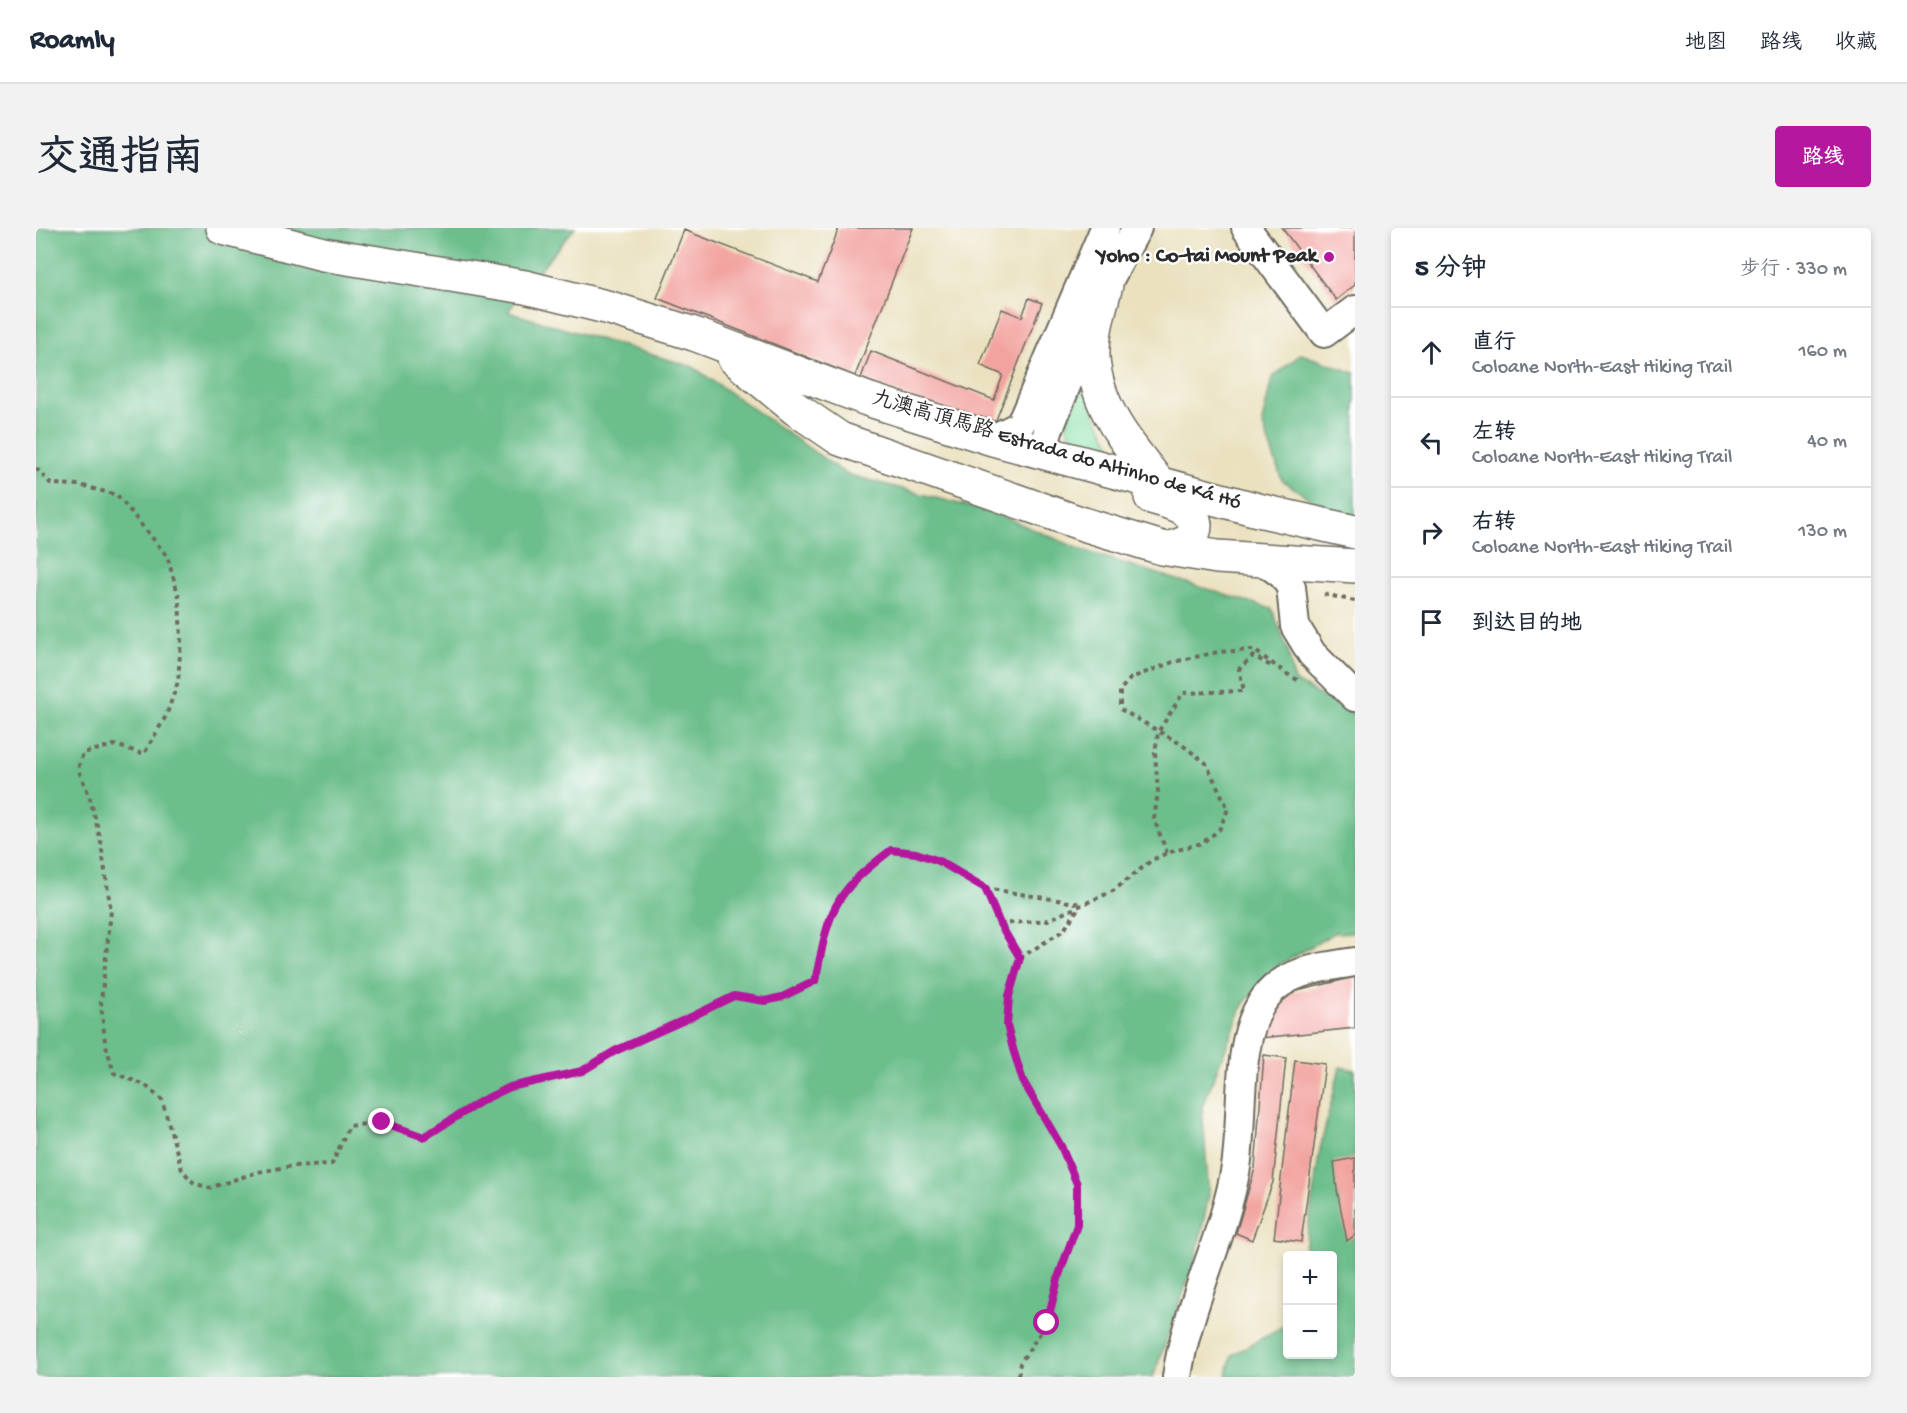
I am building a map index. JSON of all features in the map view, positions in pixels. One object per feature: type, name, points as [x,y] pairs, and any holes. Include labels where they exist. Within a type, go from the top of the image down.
[{"type":"main road","name":"九澳高頂馬路 Estrada do Altinho de Ká Hó","points":[[223,228],[323,254],[525,288],[610,308],[694,334],[867,399],[993,439],[1258,510],[1355,532]]},
{"type":"main road","points":[[1106,285],[1095,332],[1093,356],[1095,374],[1107,410],[1121,434],[1158,482]]},
{"type":"main road","name":"九澳高頂馬路 Estrada do Altinho de Ká Hó","points":[[694,334],[730,355],[796,409],[840,439],[908,463],[1083,524],[1168,549],[1217,557],[1355,566]]},
{"type":"main road","points":[[867,399],[854,404],[849,410],[847,420],[850,429],[860,439],[908,463]]},
{"type":"main road","points":[[1043,452],[1061,467],[1073,473],[1182,506],[1190,513],[1195,529],[1188,542],[1168,549]]},
{"type":"street","points":[[993,439],[1018,426],[1024,417],[1105,228]]},
{"type":"street","points":[[1043,452],[1048,431],[1106,285],[1137,228]]},
{"type":"street","points":[[1246,228],[1324,333],[1355,310]]},
{"type":"street","points":[[1264,561],[1283,575],[1291,586],[1295,626],[1308,648],[1355,697]]},
{"type":"street","points":[[1177,1377],[1186,1331],[1231,1191],[1236,1165],[1245,1056],[1257,1011],[1275,987],[1286,980],[1308,970],[1355,962]]},
{"type":"path","points":[[36,468],[51,484],[79,485],[117,495],[167,556],[179,597],[181,640],[178,682],[166,716],[144,754],[115,745],[83,753],[78,769],[89,795],[100,837],[111,910],[102,1002],[105,1042],[114,1073],[145,1085],[162,1100],[182,1170],[194,1183],[209,1188],[258,1172],[293,1166],[332,1164],[349,1126],[382,1122],[424,1137],[483,1100],[510,1087],[582,1071],[615,1051],[734,996],[765,1001],[782,997],[815,981],[825,934],[836,905],[856,878],[891,850],[916,853],[939,861],[985,888],[1082,904]]},
{"type":"path","points":[[1000,924],[1048,920],[1113,891],[1152,860],[1202,843],[1219,830],[1228,809],[1206,763],[1181,744],[1120,709],[1120,690],[1131,678],[1173,662],[1218,652],[1254,650],[1287,674]]},
{"type":"path","points":[[1167,853],[1154,819],[1158,792],[1155,753],[1158,732],[1183,693],[1244,691],[1239,669],[1252,656],[1306,684]]},
{"type":"path","points":[[985,888],[1000,924],[1020,958]]},
{"type":"path","points":[[1018,1377],[1020,1363],[1047,1323],[1059,1275],[1077,1225],[1077,1184],[1061,1146],[1023,1081],[1007,1025],[1009,996],[1020,958],[1064,930],[1082,904]]},
{"type":"green space","points":[[36,228],[575,228],[525,287],[508,312],[693,367],[846,474],[997,514],[1087,552],[1272,609],[1288,651],[1294,681],[1355,715],[1355,932],[1334,933],[1278,966],[1244,1003],[1202,1107],[1209,1195],[1196,1258],[1153,1377],[36,1377]]},
{"type":"green space","points":[[1301,354],[1355,373],[1355,515],[1325,509],[1282,480],[1262,423],[1272,378]]},
{"type":"green space","points":[[1083,389],[1115,454],[1083,444],[1070,434],[1067,427],[1068,419]]},
{"type":"green space","points":[[1340,1067],[1355,1070],[1355,1377],[1226,1377],[1232,1355],[1283,1326],[1283,1359],[1337,1359],[1337,1251],[1305,1251],[1320,1149]]},
{"type":"building","points":[[839,228],[913,228],[855,376],[657,298],[684,230],[818,282]]},
{"type":"building","name":"Yoho : Co-tai Mount Peak","points":[[1282,228],[1355,228],[1355,285],[1336,300]]},
{"type":"building","points":[[1029,298],[1042,303],[992,430],[861,378],[871,351],[994,400],[1003,375],[980,365],[1002,309],[1022,317]]},
{"type":"building","points":[[1355,977],[1355,1028],[1261,1038],[1266,1019],[1278,1003],[1293,992]]},
{"type":"building","points":[[1264,1055],[1286,1058],[1273,1182],[1252,1240],[1236,1233],[1255,1168]]},
{"type":"building","points":[[1295,1060],[1325,1064],[1301,1242],[1274,1238]]},
{"type":"building","points":[[1355,1158],[1355,1235],[1347,1241],[1334,1162]]},
{"type":"place","name":"Yoho : Co-tai Mount Peak","points":[[1329,257]]},
{"type":"route","points":[[382,1122],[424,1137],[483,1100],[510,1087],[582,1071],[615,1051],[734,996],[765,1001],[782,997],[815,981],[825,934],[836,905],[856,878],[891,850],[916,853],[939,861],[985,888],[1000,924],[1020,958],[1009,996],[1007,1025],[1013,1049],[1023,1081],[1047,1119],[1077,1184],[1077,1225],[1059,1275],[1047,1323]]}]
